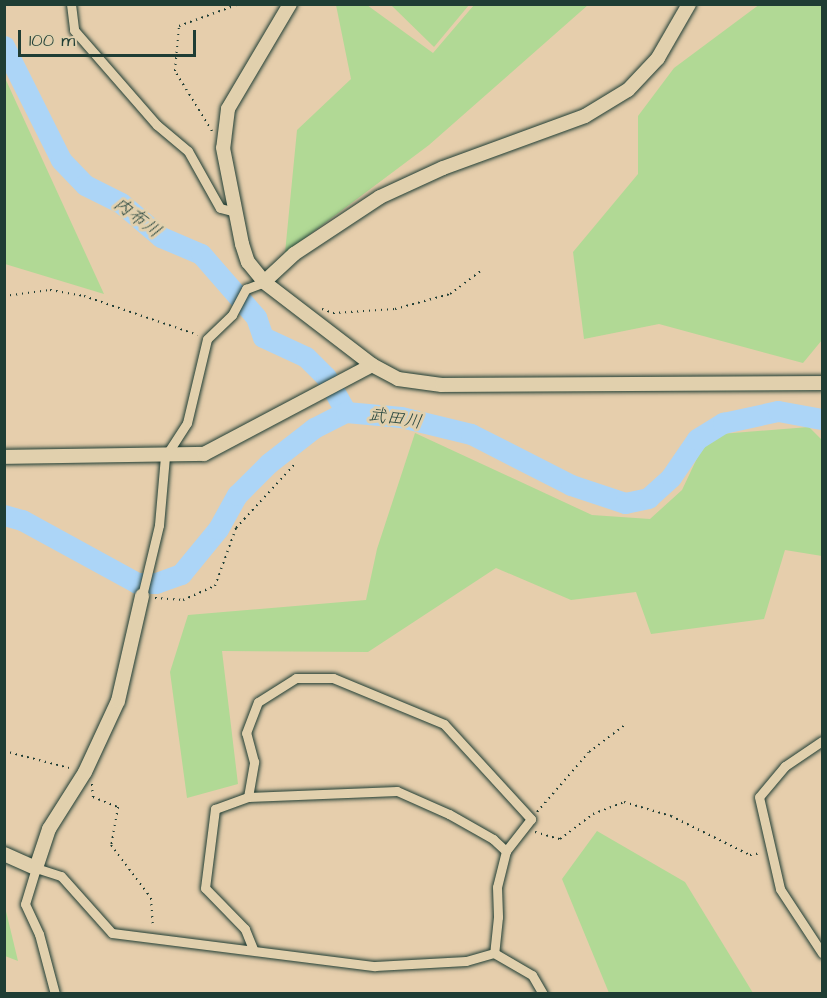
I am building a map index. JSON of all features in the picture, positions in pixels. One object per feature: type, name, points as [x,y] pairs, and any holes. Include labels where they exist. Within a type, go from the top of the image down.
[{"type":"street","points":[[71,4],[74,30],[157,125],[188,151],[220,208],[236,212]]},
{"type":"street","points":[[290,4],[228,109],[223,148],[236,212],[248,262],[264,282],[366,368],[398,379],[442,385],[822,383]]},
{"type":"street","points":[[56,993],[39,934],[25,904],[50,829],[85,772],[118,701],[163,499],[165,457],[187,423],[207,339],[232,315],[246,289],[264,282],[294,254],[380,197],[443,168],[585,116],[628,90],[658,58],[689,4]]},
{"type":"street","points":[[4,457],[165,457],[204,454],[366,368]]},
{"type":"street","points":[[248,797],[254,762],[246,733],[258,702],[296,678],[333,678],[444,724],[531,819],[506,851],[497,887],[498,917],[494,952]]},
{"type":"street","points":[[822,741],[785,766],[759,797],[769,850],[780,889],[822,953]]},
{"type":"street","points":[[253,949],[245,929],[205,888],[215,809],[248,797],[397,791],[449,814],[493,838],[506,851]]},
{"type":"street","points":[[4,854],[62,876],[112,933],[375,966],[466,961],[494,952],[532,975],[543,993]]},
{"type":"path","points":[[223,148],[175,71],[178,26],[239,4]]},
{"type":"path","points":[[315,307],[333,313],[395,309],[450,294],[482,270]]},
{"type":"path","points":[[4,296],[50,290],[84,296],[207,339]]},
{"type":"path","points":[[142,596],[183,600],[215,586],[236,528],[294,465]]},
{"type":"path","points":[[531,819],[589,752],[626,724]]},
{"type":"path","points":[[4,751],[91,773],[93,798],[118,807],[111,845],[151,898],[154,939]]},
{"type":"path","points":[[523,829],[560,838],[593,814],[624,802],[671,816],[750,855],[769,850]]},
{"type":"green space","points":[[760,4],[822,5],[822,340],[803,363],[659,324],[584,339],[573,252],[638,174],[638,116],[674,68]]},
{"type":"green space","points":[[336,5],[367,5],[433,53],[474,5],[588,5],[429,145],[285,253],[297,130],[351,79]]},
{"type":"green space","points":[[391,5],[469,5],[434,47]]},
{"type":"green space","points":[[5,78],[104,294],[5,264]]},
{"type":"green space","points":[[809,427],[822,440],[822,556],[785,550],[764,619],[651,634],[636,592],[571,600],[496,568],[368,652],[222,651],[238,784],[187,798],[170,672],[188,615],[366,600],[377,549],[415,433],[592,515],[650,519],[682,490],[708,435]]},
{"type":"green space","points":[[597,831],[685,882],[753,993],[609,993],[562,879]]},
{"type":"green space","points":[[5,907],[18,961],[5,956]]},
{"type":"waterway","name":"内布川","points":[[4,46],[61,160],[85,185],[121,203],[161,237],[201,254],[256,317],[263,337],[306,357],[326,377],[346,412]]},
{"type":"waterway","name":"武田川","points":[[4,515],[22,520],[137,583],[156,583],[181,574],[218,529],[237,495],[269,463],[314,428],[346,412],[401,417],[471,434],[571,485],[625,503],[648,498],[671,477],[697,439],[723,423],[778,411],[822,419]]}]
